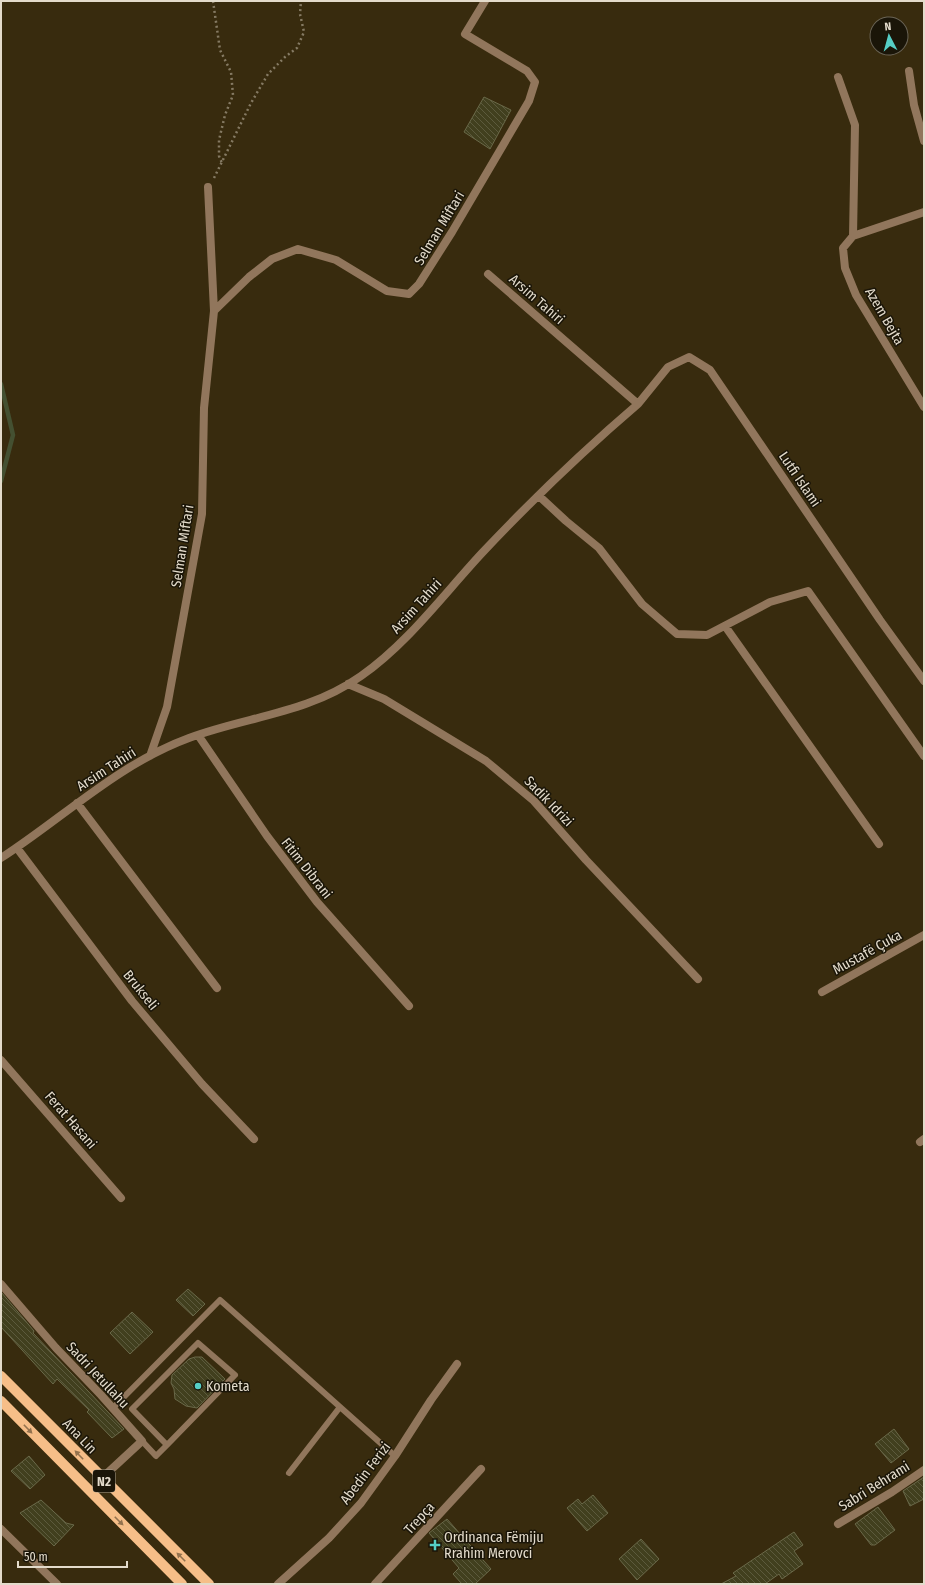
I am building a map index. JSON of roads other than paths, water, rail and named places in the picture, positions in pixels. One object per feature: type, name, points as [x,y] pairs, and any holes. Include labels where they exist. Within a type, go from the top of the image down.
[{"type":"main road","name":"Ana Lin","points":[[1,1376],[208,1584]]},
{"type":"main road","name":"N2","points":[[1,1401],[182,1584]]},
{"type":"street","name":"Selman Miftari","points":[[214,311],[249,277],[272,259],[298,249],[336,260],[387,291],[409,294],[419,284],[452,232],[529,101],[535,82],[527,71],[465,34],[485,1]]},
{"type":"street","points":[[909,71],[914,105],[924,141]]},
{"type":"street","name":"Azem Bejta","points":[[838,77],[855,125],[853,236],[843,248],[845,268],[856,295],[924,407]]},
{"type":"street","name":"Selman Miftari","points":[[150,756],[167,707],[202,514],[204,408],[214,311],[208,187]]},
{"type":"street","points":[[853,236],[924,212]]},
{"type":"street","name":"Arsim Tahiri","points":[[1,858],[17,848],[130,765],[189,738],[285,712],[326,696],[361,676],[395,649],[483,552],[576,459],[638,404],[488,274]]},
{"type":"street","name":"Lutfi Islami","points":[[638,404],[668,367],[682,360],[689,357],[710,370],[875,613],[924,681]]},
{"type":"street","points":[[539,496],[566,522],[599,548],[642,604],[677,634],[707,635],[770,602],[808,591],[924,756]]},
{"type":"street","points":[[725,626],[879,844]]},
{"type":"street","name":"Sadik Idrizi","points":[[348,684],[384,699],[486,760],[534,801],[586,860],[698,979]]},
{"type":"street","name":"Fitim Dibrani","points":[[198,735],[267,836],[317,902],[409,1006]]},
{"type":"street","points":[[77,804],[218,988]]},
{"type":"street","name":"Brukseli","points":[[17,848],[132,1001],[202,1084],[254,1139]]},
{"type":"street","name":"Mustafë Çuka","points":[[822,992],[924,935]]},
{"type":"street","name":"Ferat Hasani","points":[[1,1060],[121,1198]]},
{"type":"street","name":"Sadri Jetullahu","points":[[1,1284],[56,1348],[142,1442]]},
{"type":"street","name":"Abedin Ferizi","points":[[278,1584],[329,1538],[356,1509],[395,1456],[431,1400],[457,1364]]},
{"type":"street","points":[[102,1478],[142,1442]]},
{"type":"street","name":"Trepça","points":[[375,1584],[481,1469]]},
{"type":"street","name":"Sabri Behrami","points":[[838,1524],[892,1492],[924,1470]]},
{"type":"street","points":[[1,1529],[56,1584]]},
{"type":"lane","points":[[112,1408],[220,1300],[395,1456]]},
{"type":"lane","points":[[142,1442],[156,1456],[167,1445],[235,1375],[198,1344],[132,1409],[167,1445]]},
{"type":"lane","points":[[289,1473],[340,1407]]},
{"type":"waterway","points":[[1,384],[13,435],[1,481]]},
{"type":"place","name":"Kometa","points":[[198,1386]]},
{"type":"place","name":"Ordinanca Fëmiju Rrahim Merovci","points":[[435,1545]]}]
